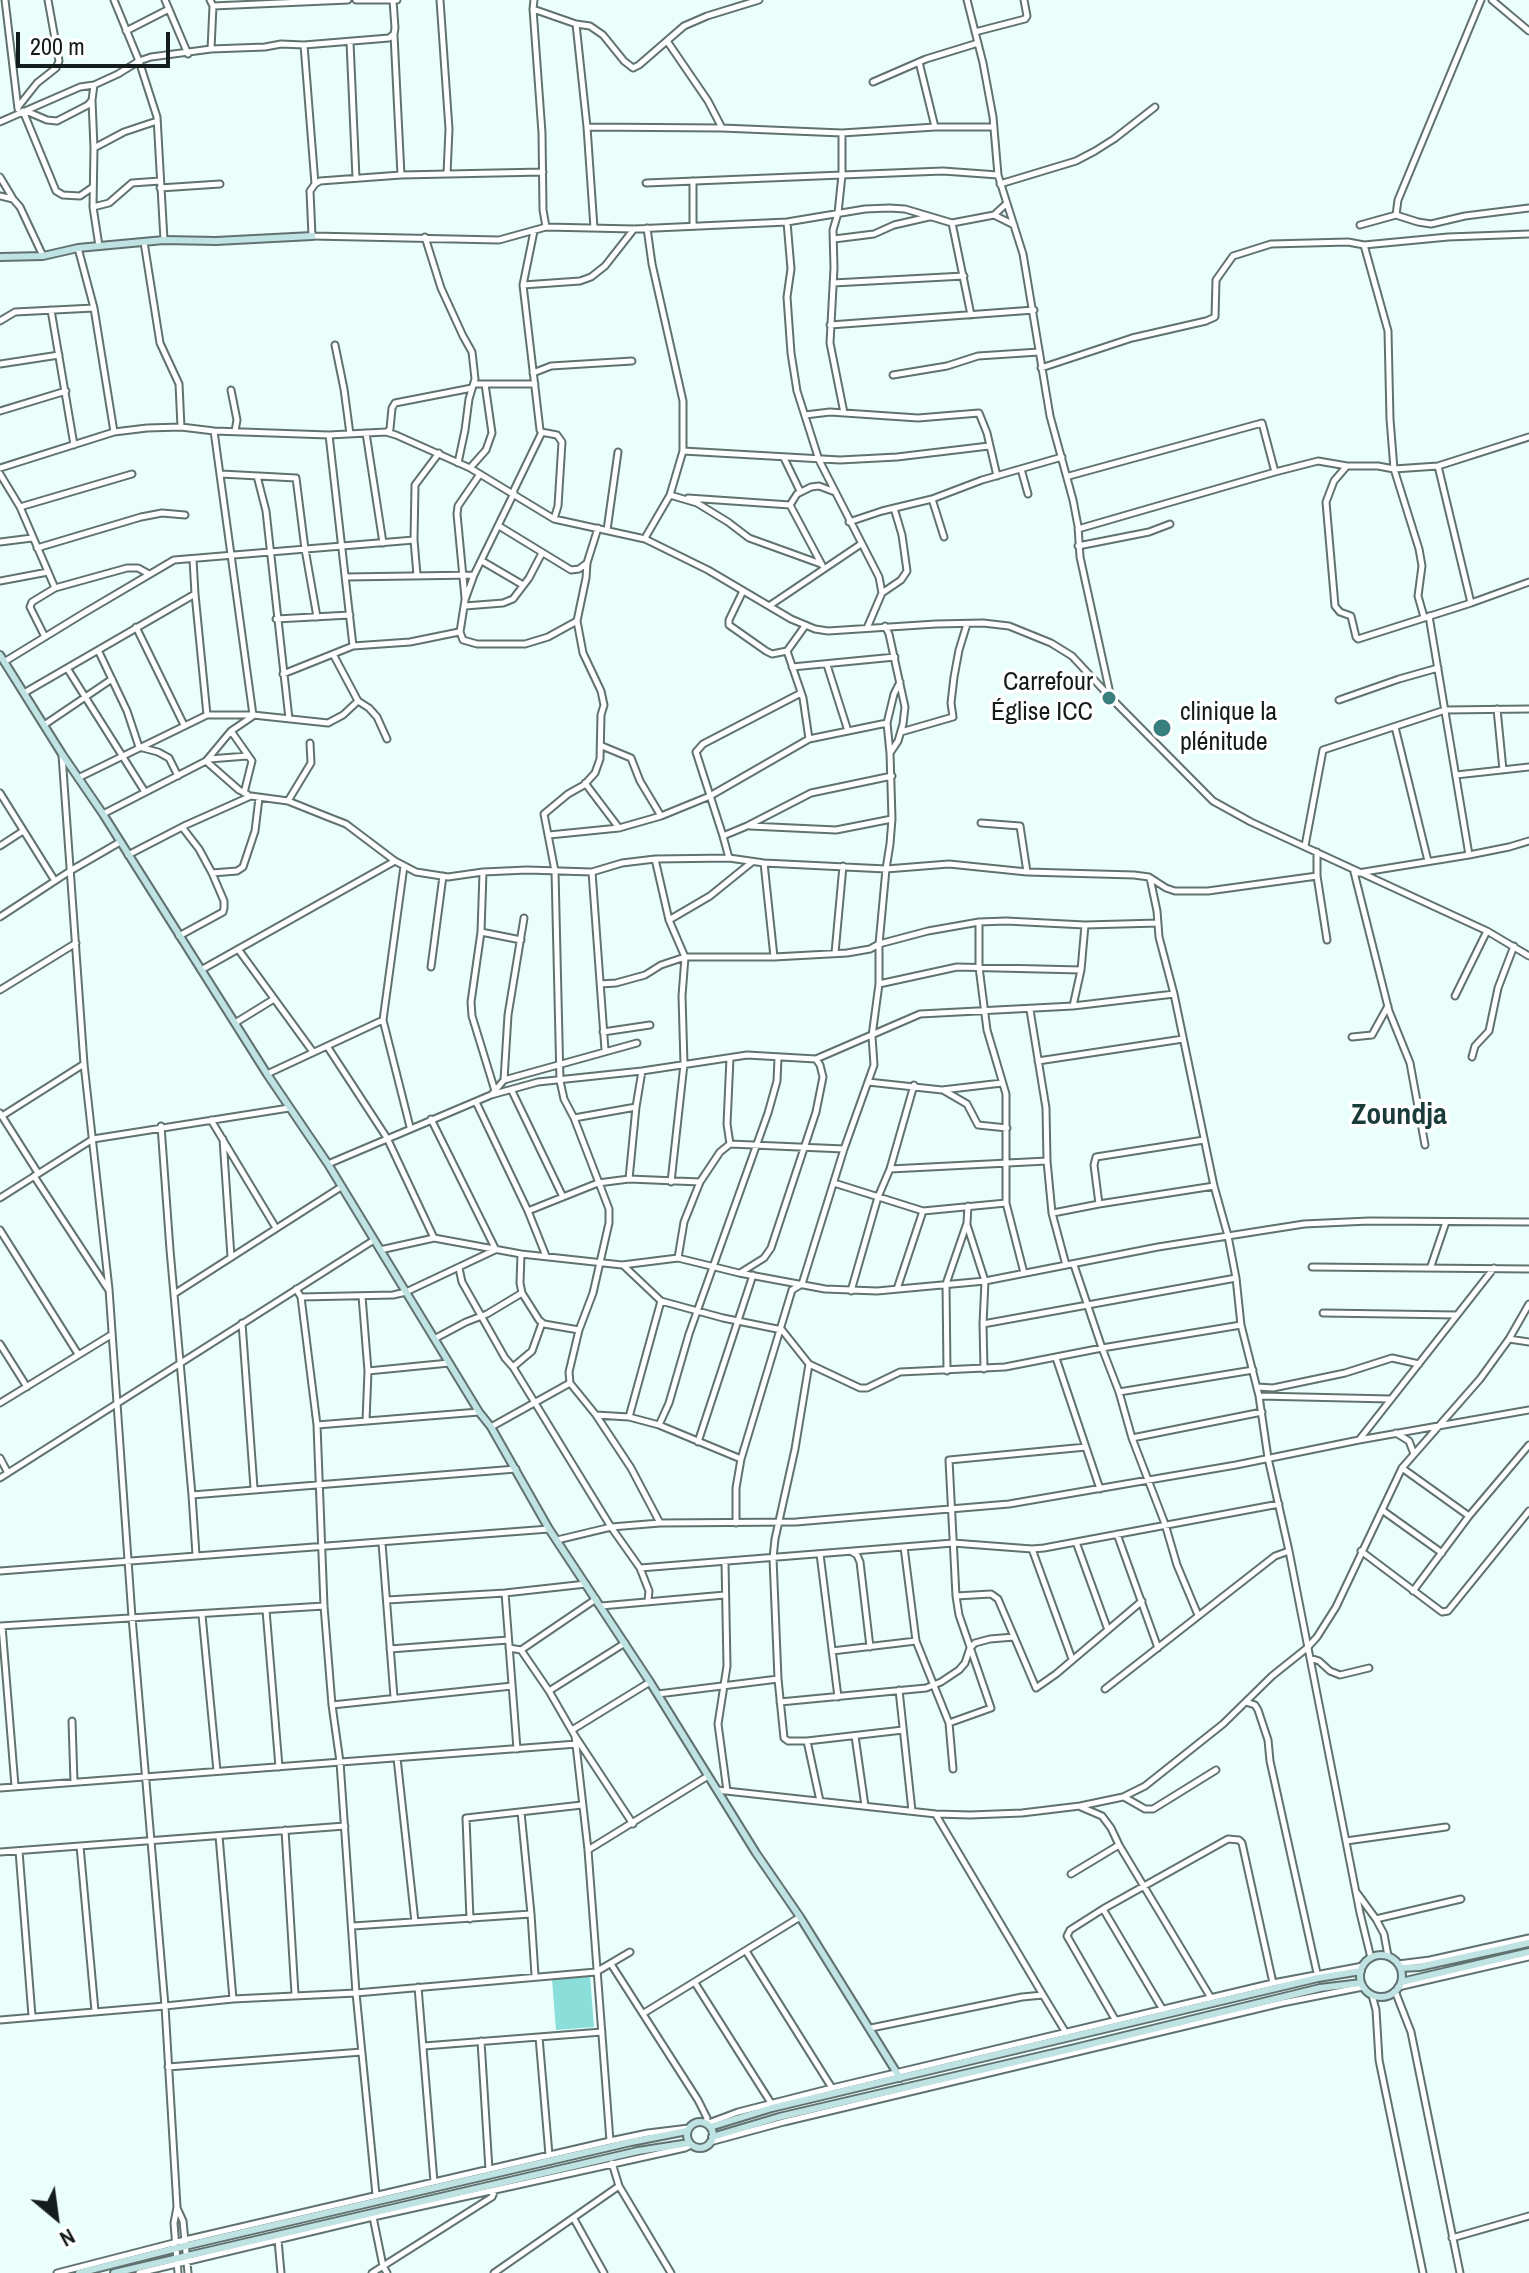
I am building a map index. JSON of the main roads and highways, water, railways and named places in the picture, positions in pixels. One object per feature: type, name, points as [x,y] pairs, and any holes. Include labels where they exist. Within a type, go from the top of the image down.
[{"type":"main road","points":[[0,257],[43,256],[78,248],[164,240],[216,241],[312,236]]},
{"type":"main road","points":[[2,659],[267,1074],[328,1164],[491,1427],[549,1529],[658,1694],[756,1853],[871,2028],[898,2076]]},
{"type":"main road","points":[[79,2273],[176,2245],[688,2130],[695,2123],[708,2126],[898,2076],[1362,1968],[1378,1955],[1388,1956],[1400,1966],[1419,1967],[1529,1940]]},
{"type":"main road","points":[[1362,1968],[1362,1985],[1372,1995],[1384,1996],[1398,1987],[1529,1954]]},
{"type":"main road","points":[[1398,1987],[1400,1966]]},
{"type":"main road","points":[[114,2273],[186,2259],[638,2151],[690,2144],[702,2148],[711,2139],[779,2117],[1320,1988],[1362,1985]]},
{"type":"main road","points":[[708,2126],[711,2139]]},
{"type":"main road","points":[[688,2130],[690,2144]]},
{"type":"place","name":"Carrefour Église ICC","points":[[1109,698]]},
{"type":"place","name":"clinique la plénitude","points":[[1162,728]]},
{"type":"district","name":"Zoundja","points":[[1399,1116]]}]
